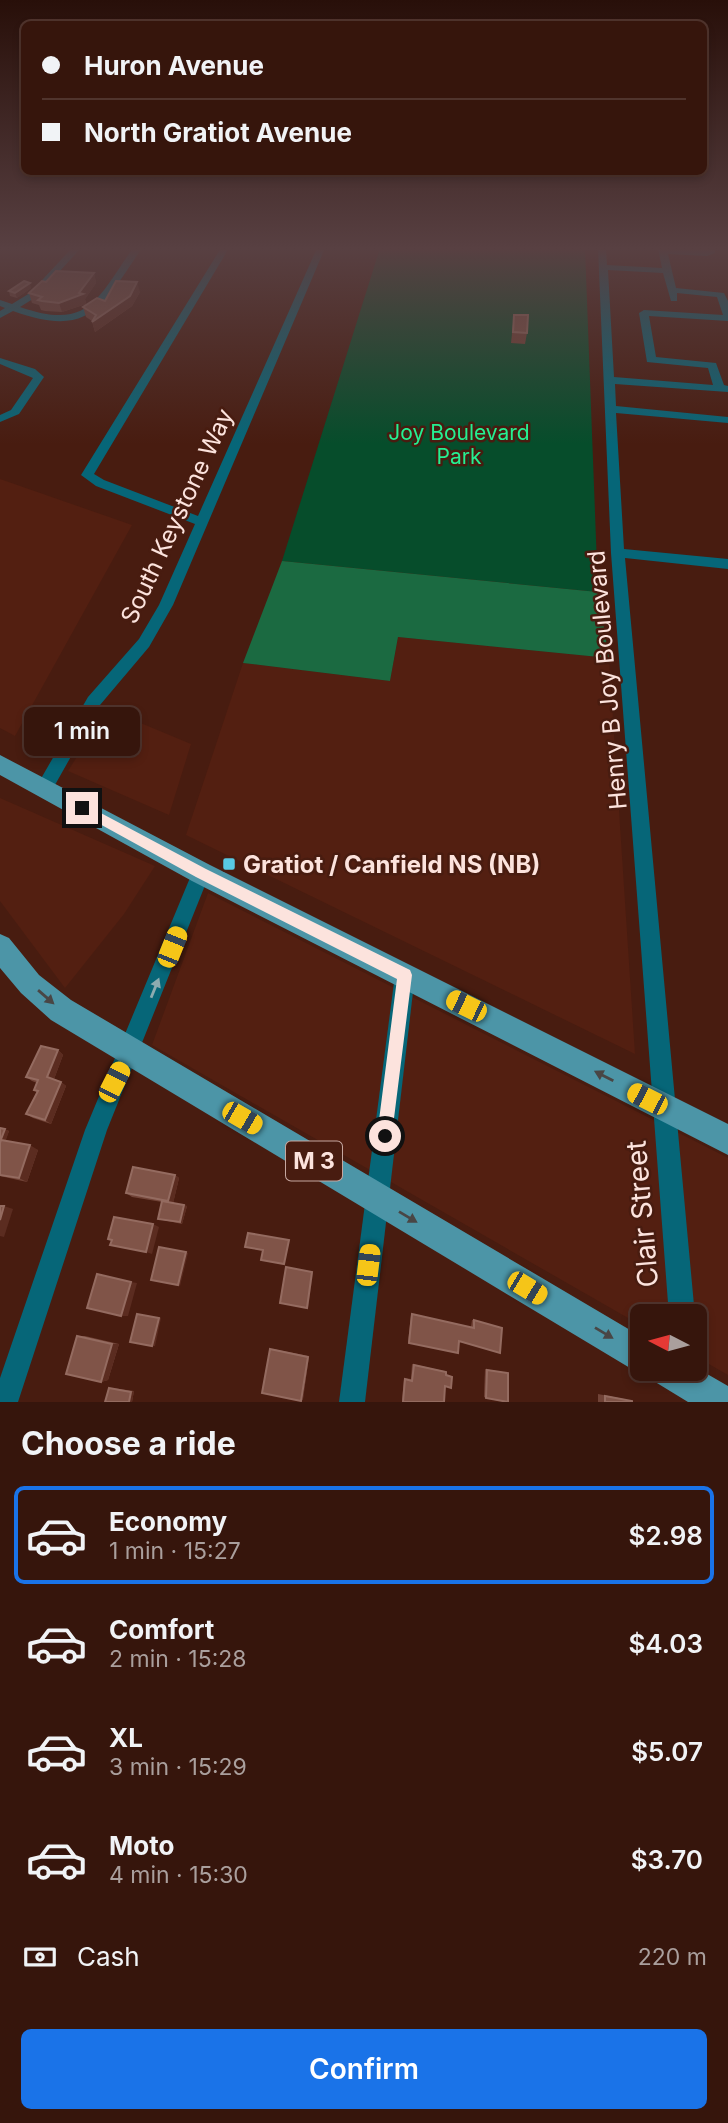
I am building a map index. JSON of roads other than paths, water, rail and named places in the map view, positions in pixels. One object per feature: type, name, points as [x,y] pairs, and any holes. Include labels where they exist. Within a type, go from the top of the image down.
[{"type":"main road","points":[[0,764],[201,873],[728,1140]]},
{"type":"main road","name":"M 3","points":[[0,947],[30,984],[59,1008],[630,1349]]},
{"type":"main road","points":[[684,1381],[721,1402]]},
{"type":"street","points":[[28,313],[50,320],[73,320],[84,313]]},
{"type":"street","points":[[185,313],[87,474],[100,483],[202,522]]},
{"type":"street","name":"South Keystone Way","points":[[45,787],[94,701],[144,643],[155,626],[293,313]]},
{"type":"street","name":"Henry B Joy Boulevard","points":[[606,313],[618,553],[665,1108]]},
{"type":"street","points":[[644,313],[651,360],[712,365],[723,389]]},
{"type":"street","points":[[651,313],[728,316]]},
{"type":"street","points":[[0,361],[40,377],[15,412],[0,419]]},
{"type":"street","points":[[678,362],[681,385]]},
{"type":"street","points":[[609,380],[723,389]]},
{"type":"street","points":[[610,409],[728,420]]},
{"type":"street","points":[[618,553],[728,564]]},
{"type":"street","points":[[5,1402],[76,1185],[114,1082],[130,1052],[201,873]]},
{"type":"street","points":[[352,1402],[405,975]]},
{"type":"street","name":"Clair Street","points":[[665,1108],[681,1304]]},
{"type":"place","name":"Gratiot / Canfield NS (NB)","points":[[229,864]]},
{"type":"park label","name":"Joy Boulevard Park","points":[[459,444]]}]
